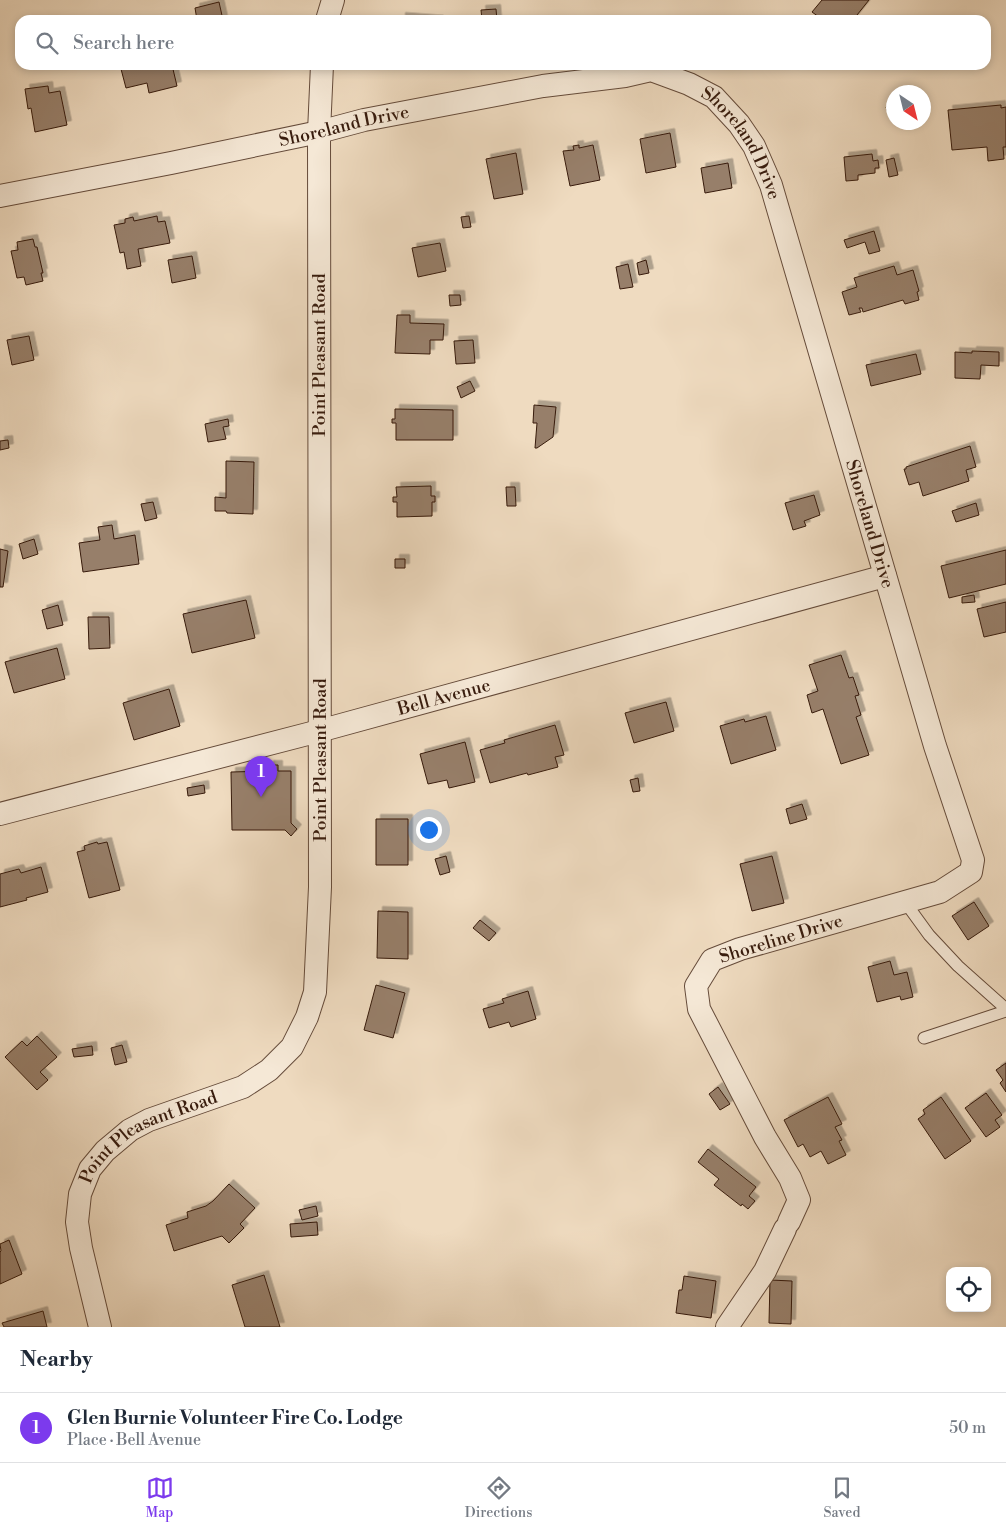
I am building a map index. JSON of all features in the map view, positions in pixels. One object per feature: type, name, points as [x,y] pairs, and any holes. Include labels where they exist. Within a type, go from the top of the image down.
[{"type":"street","points":[[329,15],[333,0]]},
{"type":"street","name":"Point Pleasant Road","points":[[100,1327],[81,1248],[77,1222],[80,1194],[90,1169],[105,1151],[130,1130],[149,1120],[243,1087],[269,1070],[292,1047],[307,1017],[315,992],[320,887],[318,132],[322,70]]},
{"type":"street","name":"Shoreland Drive","points":[[0,196],[171,163],[318,132],[364,120],[543,86],[625,76],[651,70],[688,84],[714,97],[739,124],[754,146],[771,185],[935,746]]},
{"type":"street","name":"Bell Avenue","points":[[0,814],[319,731],[886,576]]},
{"type":"street","name":"Shoreline Drive","points":[[727,1327],[765,1270],[799,1200],[790,1178],[765,1137],[699,1008],[696,986],[712,960],[740,949],[940,892],[971,872],[973,860],[935,746]]},
{"type":"lane","points":[[905,902],[929,935],[952,960],[1006,1010],[924,1038]]},
{"type":"building","points":[[822,0],[869,0],[857,15],[816,15],[812,12]]},
{"type":"building","points":[[219,2],[222,15],[196,15],[195,8]]},
{"type":"building","points":[[496,9],[497,15],[482,15],[481,10]]},
{"type":"building","points":[[121,70],[173,70],[177,86],[149,93],[147,83],[126,88]]},
{"type":"building","points":[[48,86],[49,93],[60,91],[67,125],[35,132],[31,108],[28,109],[25,89]]},
{"type":"building","points":[[1001,105],[1001,108],[1006,107],[1006,147],[1003,147],[1004,159],[988,161],[987,147],[952,150],[948,110]]},
{"type":"building","points":[[670,133],[676,167],[646,173],[640,139]]},
{"type":"building","points":[[579,145],[579,148],[593,145],[600,180],[570,186],[563,151],[574,150],[573,146]]},
{"type":"building","points":[[516,153],[523,194],[494,199],[486,159]]},
{"type":"building","points":[[872,154],[873,161],[878,160],[879,168],[875,168],[875,173],[858,175],[858,180],[846,181],[844,157]]},
{"type":"building","points":[[894,158],[898,175],[889,177],[886,160]]},
{"type":"building","points":[[728,163],[732,188],[705,193],[701,168]]},
{"type":"building","points":[[157,216],[158,222],[165,221],[170,243],[138,249],[141,266],[127,269],[124,252],[120,253],[114,225],[125,223],[125,219],[133,217],[134,221]]},
{"type":"building","points":[[469,216],[471,227],[463,228],[461,217]]},
{"type":"building","points":[[874,231],[880,251],[869,254],[865,242],[847,248],[844,240]]},
{"type":"building","points":[[33,239],[35,247],[37,247],[43,281],[26,285],[24,277],[17,278],[11,251],[18,250],[17,242]]},
{"type":"building","points":[[440,243],[446,271],[418,277],[412,248]]},
{"type":"building","points":[[192,256],[196,278],[172,283],[168,260]]},
{"type":"building","points":[[646,260],[649,273],[639,275],[637,263]]},
{"type":"building","points":[[628,264],[633,287],[620,289],[616,267]]},
{"type":"building","points":[[894,266],[897,275],[913,270],[919,291],[917,292],[919,300],[905,304],[903,300],[863,312],[862,308],[859,308],[861,312],[849,315],[842,292],[857,287],[854,278]]},
{"type":"building","points":[[449,295],[460,295],[461,305],[450,306]]},
{"type":"building","points":[[397,315],[410,315],[410,323],[444,324],[443,340],[430,340],[430,354],[395,353]]},
{"type":"building","points":[[29,336],[34,360],[12,365],[7,340]]},
{"type":"building","points":[[473,340],[475,363],[456,364],[454,341]]},
{"type":"building","points":[[972,351],[999,352],[999,366],[981,365],[980,379],[955,378],[955,352],[972,353]]},
{"type":"building","points":[[916,354],[921,374],[871,386],[866,365]]},
{"type":"building","points":[[470,381],[475,391],[461,398],[457,387]]},
{"type":"building","points":[[534,405],[556,407],[553,437],[537,448],[535,448],[537,423],[533,423]]},
{"type":"building","points":[[395,409],[453,410],[453,440],[396,440],[396,423],[392,423],[392,419],[395,419]]},
{"type":"building","points":[[228,419],[229,426],[223,427],[226,439],[208,442],[205,424]]},
{"type":"building","points":[[8,440],[9,448],[0,450],[0,441]]},
{"type":"building","points":[[970,446],[976,467],[966,470],[969,481],[923,496],[919,482],[909,485],[904,469],[906,467]]},
{"type":"building","points":[[226,461],[254,462],[253,514],[215,511],[215,497],[226,498]]},
{"type":"building","points":[[431,486],[431,496],[435,496],[435,502],[432,502],[432,516],[397,517],[397,502],[393,502],[393,497],[397,497],[396,487]]},
{"type":"building","points":[[506,487],[515,487],[516,506],[507,506]]},
{"type":"building","points":[[814,495],[820,515],[804,521],[806,526],[793,530],[785,503]]},
{"type":"building","points":[[153,502],[157,518],[145,521],[141,504]]},
{"type":"building","points":[[976,503],[979,515],[956,522],[952,511]]},
{"type":"building","points":[[112,525],[114,539],[135,535],[139,564],[83,572],[79,543],[100,540],[98,527]]},
{"type":"building","points":[[34,539],[38,554],[23,559],[19,544]]},
{"type":"building","points":[[0,549],[8,551],[3,587],[0,587]]},
{"type":"building","points":[[1006,550],[1006,584],[949,598],[941,566]]},
{"type":"building","points":[[395,559],[405,559],[405,568],[395,568]]},
{"type":"building","points":[[974,595],[975,602],[962,603],[962,597]]},
{"type":"building","points":[[246,600],[255,638],[192,653],[183,614]]},
{"type":"building","points":[[1006,602],[1006,632],[984,637],[977,609]]},
{"type":"building","points":[[58,605],[63,625],[47,629],[42,610]]},
{"type":"building","points":[[88,617],[109,617],[110,648],[89,649]]},
{"type":"building","points":[[57,648],[65,679],[14,693],[5,662]]},
{"type":"building","points":[[841,655],[849,678],[853,677],[859,695],[855,696],[861,715],[856,717],[869,755],[841,764],[823,709],[812,713],[807,695],[818,691],[809,665]]},
{"type":"building","points":[[169,689],[180,726],[134,740],[123,703]]},
{"type":"building","points":[[666,702],[674,731],[634,743],[625,713]]},
{"type":"building","points":[[766,716],[776,750],[731,764],[720,726],[744,719],[745,722]]},
{"type":"building","points":[[555,725],[564,755],[555,757],[558,767],[490,783],[480,750],[505,743],[504,740]]},
{"type":"building","points":[[465,742],[475,782],[449,788],[447,780],[428,784],[420,754]]},
{"type":"building","points":[[269,765],[278,765],[278,771],[291,771],[291,823],[297,829],[291,836],[285,830],[232,830],[231,772],[269,771]]},
{"type":"building","points":[[638,778],[640,791],[633,792],[630,780]]},
{"type":"building","points":[[204,785],[205,793],[188,796],[187,788]]},
{"type":"building","points":[[802,804],[807,819],[790,824],[786,809]]},
{"type":"building","points":[[376,819],[408,819],[408,865],[376,865]]},
{"type":"building","points":[[97,842],[98,844],[107,842],[120,890],[89,898],[77,852],[85,850],[84,846]]},
{"type":"building","points":[[446,856],[450,872],[440,875],[435,859]]},
{"type":"building","points":[[772,856],[784,903],[752,911],[740,864]]},
{"type":"building","points":[[41,867],[48,892],[0,907],[0,874],[19,869],[21,873]]},
{"type":"building","points":[[974,902],[989,926],[968,940],[952,916]]},
{"type":"building","points":[[378,911],[408,912],[408,959],[377,958]]},
{"type":"building","points":[[480,920],[496,933],[489,941],[473,928]]},
{"type":"building","points":[[890,961],[894,975],[907,972],[913,997],[901,1000],[900,996],[877,1002],[868,967]]},
{"type":"building","points":[[376,985],[405,993],[393,1038],[364,1030]]},
{"type":"building","points":[[528,991],[536,1019],[511,1027],[509,1022],[489,1028],[483,1009],[504,1003],[502,999]]},
{"type":"building","points":[[37,1036],[57,1057],[40,1072],[48,1080],[37,1090],[5,1057],[22,1041],[27,1046]]},
{"type":"building","points":[[122,1045],[127,1062],[115,1065],[111,1048]]},
{"type":"building","points":[[92,1046],[93,1055],[74,1057],[72,1049]]},
{"type":"building","points":[[1006,1063],[1006,1092],[1000,1083],[1003,1080],[996,1070]]},
{"type":"building","points":[[718,1087],[730,1104],[720,1110],[709,1094]]},
{"type":"building","points":[[986,1093],[1002,1115],[995,1120],[1000,1127],[986,1137],[965,1108]]},
{"type":"building","points":[[828,1097],[842,1124],[835,1127],[842,1140],[839,1141],[846,1155],[828,1164],[821,1151],[810,1157],[803,1144],[798,1147],[784,1120]]},
{"type":"building","points":[[941,1097],[971,1141],[945,1159],[918,1119],[925,1114],[923,1110]]},
{"type":"building","points":[[708,1149],[756,1187],[749,1196],[755,1201],[748,1209],[742,1204],[741,1206],[714,1185],[719,1179],[698,1162]]},
{"type":"building","points":[[229,1184],[255,1208],[240,1224],[244,1228],[229,1243],[222,1236],[174,1251],[166,1225],[188,1218],[187,1212],[206,1206]]},
{"type":"building","points":[[316,1206],[318,1216],[302,1220],[299,1210]]},
{"type":"building","points":[[317,1222],[318,1235],[291,1237],[290,1224]]},
{"type":"building","points":[[9,1240],[22,1274],[0,1284],[0,1244]]},
{"type":"building","points":[[264,1275],[280,1327],[245,1327],[232,1285]]},
{"type":"building","points":[[684,1276],[716,1281],[711,1318],[676,1313],[679,1290],[682,1290]]},
{"type":"building","points":[[770,1280],[792,1281],[791,1324],[769,1323]]},
{"type":"building","points":[[43,1311],[47,1327],[4,1327],[2,1323]]},
{"type":"place","name":"Glen Burnie Volunteer Fire Co. Lodge","points":[[261,797]]}]
